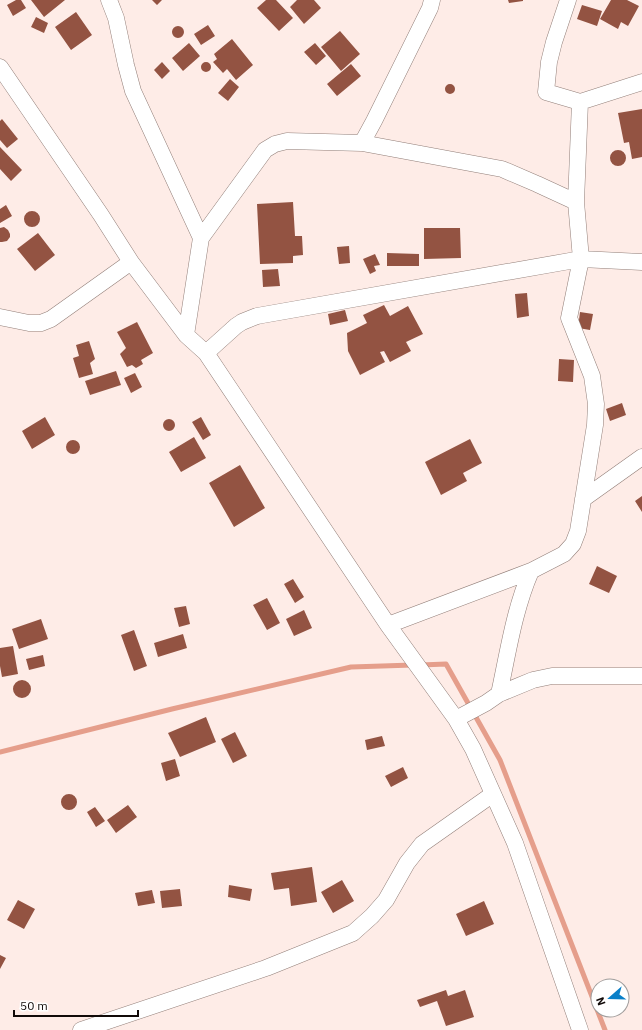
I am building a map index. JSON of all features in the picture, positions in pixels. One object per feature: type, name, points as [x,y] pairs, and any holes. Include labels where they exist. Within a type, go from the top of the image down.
[{"type":"street","points":[[109,0],[116,18],[126,65],[134,91],[201,238]]},
{"type":"street","points":[[362,143],[420,29],[430,8],[432,0]]},
{"type":"street","points":[[568,0],[549,62],[546,92],[580,102],[642,82]]},
{"type":"street","points":[[0,68],[101,215],[131,262],[186,335],[206,353],[388,625],[456,719],[473,749],[515,844],[580,1030]]},
{"type":"street","points":[[388,625],[531,571],[564,554],[573,544],[578,531],[596,404],[592,376],[569,318],[581,259],[576,202],[580,102]]},
{"type":"street","points":[[186,335],[201,238],[265,150],[275,144],[287,141],[362,143],[502,169],[576,202]]},
{"type":"street","points":[[206,353],[236,326],[257,316],[581,259],[642,262]]},
{"type":"street","points":[[0,317],[29,323],[41,323],[51,319],[131,262]]},
{"type":"street","points":[[583,499],[642,458]]},
{"type":"street","points":[[499,694],[521,595],[531,571]]},
{"type":"street","points":[[456,719],[486,703],[499,694],[533,680],[552,676],[642,676]]},
{"type":"street","points":[[81,1030],[266,968],[353,933],[372,916],[386,900],[407,863],[422,844],[493,794]]},
{"type":"building","points":[[16,0],[21,0],[26,8],[13,16],[7,5]]},
{"type":"building","points":[[31,0],[65,0],[44,17]]},
{"type":"building","points":[[152,0],[162,0],[157,5]]},
{"type":"building","points":[[266,0],[276,0],[293,18],[279,31],[257,8]]},
{"type":"building","points":[[297,0],[314,0],[321,8],[304,24],[290,7]]},
{"type":"building","points":[[508,0],[523,0],[523,1],[509,3]]},
{"type":"building","points":[[611,0],[627,0],[639,6],[628,26],[621,22],[618,29],[600,19]]},
{"type":"building","points":[[582,5],[602,11],[597,26],[577,19]]},
{"type":"building","points":[[76,12],[92,35],[71,50],[55,27]]},
{"type":"building","points":[[36,17],[48,23],[44,33],[31,27]]},
{"type":"building","points":[[208,25],[215,36],[201,45],[194,34]]},
{"type":"building","points":[[176,26],[180,26],[184,32],[180,38],[176,38],[172,34],[172,30]]},
{"type":"building","points":[[340,31],[360,54],[341,71],[321,47]]},
{"type":"building","points":[[232,39],[253,65],[236,80],[227,69],[223,73],[213,62],[217,59],[214,54]]},
{"type":"building","points":[[189,43],[200,56],[183,71],[172,58]]},
{"type":"building","points":[[315,43],[326,56],[316,65],[304,52]]},
{"type":"building","points":[[162,62],[170,71],[162,79],[154,70]]},
{"type":"building","points":[[204,62],[208,62],[210,63],[210,71],[204,72],[201,69],[201,65]]},
{"type":"building","points":[[351,64],[361,76],[337,96],[327,84]]},
{"type":"building","points":[[230,79],[239,87],[228,101],[218,93]]},
{"type":"building","points":[[448,84],[452,84],[454,85],[454,93],[448,94],[445,91],[445,87]]},
{"type":"building","points":[[642,109],[642,157],[632,159],[629,142],[624,143],[618,113]]},
{"type":"building","points":[[2,119],[18,139],[7,148],[0,140],[0,121]]},
{"type":"building","points":[[0,147],[22,170],[11,181],[0,169]]},
{"type":"building","points":[[615,150],[621,150],[626,155],[624,164],[621,166],[615,166],[610,161],[610,155]]},
{"type":"building","points":[[293,202],[295,236],[302,236],[303,255],[293,256],[293,263],[260,264],[257,204]]},
{"type":"building","points":[[6,205],[12,216],[0,223],[0,209]]},
{"type":"building","points":[[32,211],[38,213],[40,219],[38,225],[32,227],[26,225],[24,219],[26,213]]},
{"type":"building","points":[[4,227],[8,230],[10,237],[7,241],[0,242],[0,228]]},
{"type":"building","points":[[424,228],[460,228],[461,258],[424,259]]},
{"type":"building","points":[[38,233],[55,255],[35,271],[17,249]]},
{"type":"building","points":[[349,246],[350,263],[339,264],[337,247]]},
{"type":"building","points":[[387,253],[419,254],[419,266],[387,266]]},
{"type":"building","points":[[375,254],[380,265],[374,266],[376,271],[370,274],[363,259]]},
{"type":"building","points":[[278,269],[280,286],[263,287],[262,270]]},
{"type":"building","points":[[527,293],[529,316],[517,318],[515,294]]},
{"type":"building","points":[[384,305],[390,316],[408,306],[423,334],[406,342],[411,351],[390,362],[384,351],[380,352],[385,362],[360,375],[348,351],[347,333],[367,323],[363,315]]},
{"type":"building","points":[[345,310],[348,321],[330,325],[328,314]]},
{"type":"building","points":[[580,312],[593,314],[590,330],[578,328]]},
{"type":"building","points":[[137,322],[153,353],[141,360],[143,364],[136,368],[132,365],[127,367],[120,354],[126,348],[117,332]]},
{"type":"building","points":[[89,341],[95,359],[90,363],[93,374],[79,378],[73,358],[79,356],[76,345]]},
{"type":"building","points":[[559,359],[574,360],[573,382],[558,381]]},
{"type":"building","points":[[116,371],[121,385],[90,395],[85,381]]},
{"type":"building","points":[[135,373],[142,387],[131,393],[124,378]]},
{"type":"building","points":[[622,403],[626,415],[610,421],[606,409]]},
{"type":"building","points":[[45,417],[55,435],[32,449],[22,431]]},
{"type":"building","points":[[201,417],[211,435],[203,440],[192,422]]},
{"type":"building","points":[[169,419],[173,421],[175,425],[173,429],[169,431],[165,429],[163,425],[165,421]]},
{"type":"building","points":[[194,437],[206,458],[181,472],[169,452]]},
{"type":"building","points":[[470,439],[482,463],[463,473],[467,481],[441,495],[425,462]]},
{"type":"building","points":[[73,440],[78,442],[80,447],[78,452],[73,454],[68,452],[66,447],[68,442]]},
{"type":"building","points":[[240,465],[265,508],[234,527],[209,483]]},
{"type":"building","points":[[642,496],[642,512],[635,501]]},
{"type":"building","points":[[597,566],[617,576],[609,593],[589,584]]},
{"type":"building","points":[[293,579],[304,597],[295,603],[284,584]]},
{"type":"building","points":[[267,598],[280,623],[267,630],[253,605]]},
{"type":"building","points":[[186,606],[190,624],[179,627],[174,608]]},
{"type":"building","points":[[304,610],[312,628],[294,636],[286,619]]},
{"type":"building","points":[[41,619],[48,639],[19,649],[12,629]]},
{"type":"building","points":[[134,630],[147,666],[134,671],[121,635]]},
{"type":"building","points":[[183,634],[187,648],[158,657],[154,643]]},
{"type":"building","points":[[13,646],[18,674],[2,677],[0,666],[0,648]]},
{"type":"building","points":[[43,655],[45,666],[29,670],[26,659]]},
{"type":"building","points":[[22,680],[28,683],[31,689],[28,695],[22,698],[16,695],[13,689],[16,683]]},
{"type":"building","points":[[206,717],[216,742],[180,757],[168,733]]},
{"type":"building","points":[[235,732],[247,756],[233,763],[221,739]]},
{"type":"building","points":[[382,736],[385,746],[367,750],[365,740]]},
{"type":"building","points":[[175,759],[180,776],[166,781],[161,763]]},
{"type":"building","points":[[403,767],[408,778],[391,787],[385,776]]},
{"type":"building","points":[[66,794],[72,794],[77,799],[75,808],[72,810],[66,810],[61,805],[61,799]]},
{"type":"building","points":[[128,805],[137,817],[116,833],[107,820]]},
{"type":"building","points":[[95,807],[105,821],[96,827],[87,812]]},
{"type":"building","points":[[312,867],[317,902],[291,906],[289,888],[274,890],[271,873]]},
{"type":"building","points":[[342,880],[354,901],[333,913],[321,892]]},
{"type":"building","points":[[229,885],[252,889],[250,901],[228,897]]},
{"type":"building","points":[[180,889],[182,906],[162,908],[160,891]]},
{"type":"building","points":[[152,890],[155,903],[138,906],[135,893]]},
{"type":"building","points":[[18,900],[35,909],[24,929],[7,920]]},
{"type":"building","points":[[484,901],[494,924],[466,936],[456,914]]},
{"type":"building","points":[[0,955],[6,958],[0,969]]},
{"type":"building","points":[[446,990],[448,996],[465,990],[474,1017],[446,1026],[437,1001],[420,1007],[417,1000]]},
{"type":"waterway","points":[[421,665],[446,664],[500,760],[605,1030]]},
{"type":"waterway","points":[[0,752],[172,709],[351,667],[413,665]]}]
